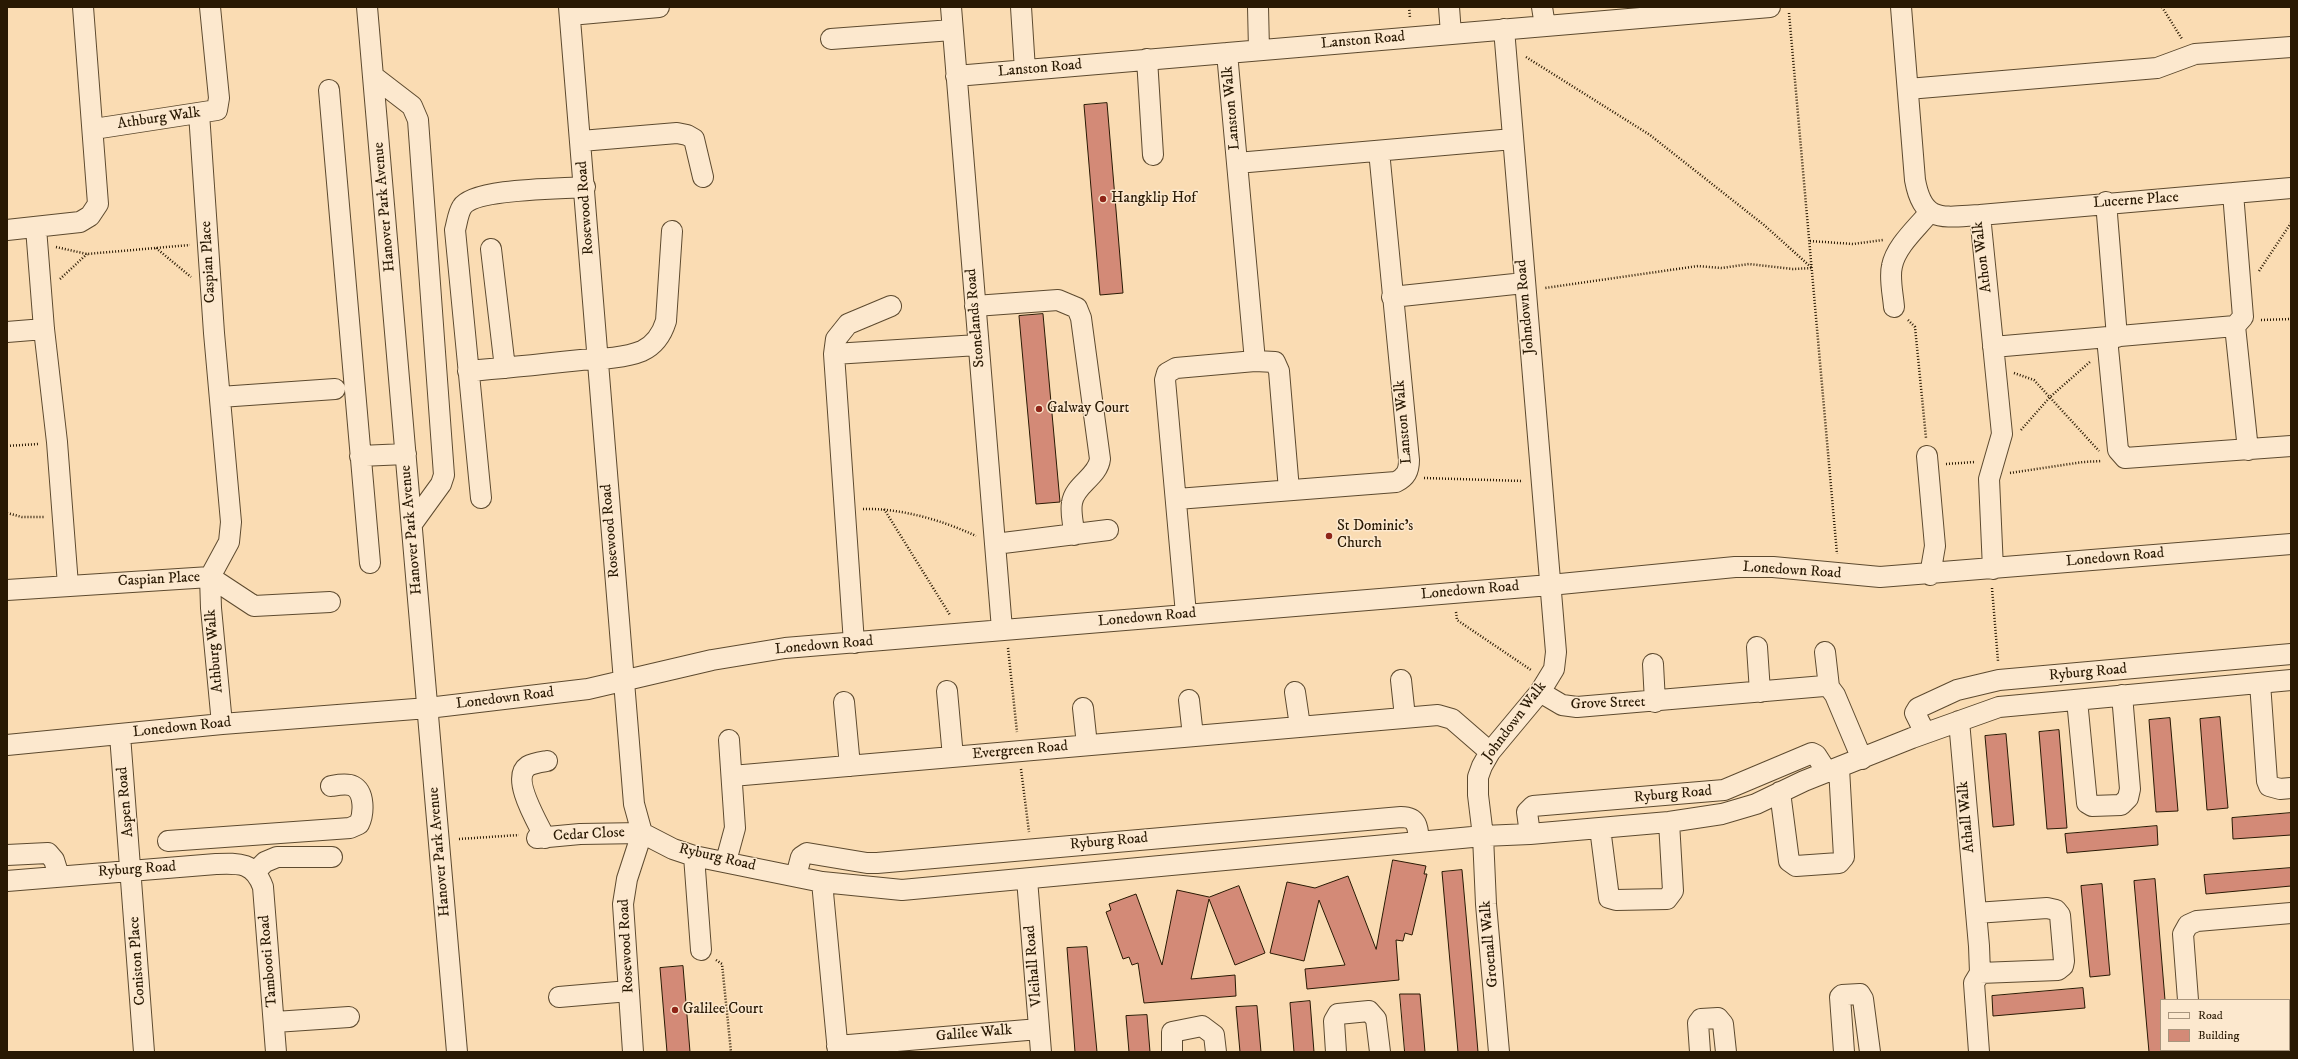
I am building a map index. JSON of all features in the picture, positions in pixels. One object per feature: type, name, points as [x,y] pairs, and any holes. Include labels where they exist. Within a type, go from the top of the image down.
[{"type":"street","points":[[7,230],[37,237],[87,219],[95,211],[98,204],[94,129],[83,7]]},
{"type":"street","name":"Athburg Walk","points":[[94,129],[214,111],[219,104],[210,7]]},
{"type":"street","name":"Hanover Park Avenue","points":[[367,7],[457,1052]]},
{"type":"street","points":[[569,11],[659,7]]},
{"type":"street","name":"Stonelands Road","points":[[951,7],[1002,629]]},
{"type":"street","points":[[1021,7],[1025,70]]},
{"type":"street","points":[[1258,7],[1259,50]]},
{"type":"street","points":[[1449,7],[1451,34]]},
{"type":"street","name":"Lanston Road","points":[[956,76],[1504,29],[1543,16],[1770,7]]},
{"type":"street","points":[[1894,306],[1892,268],[1899,250],[1930,213],[1918,196],[1915,180],[1901,7]]},
{"type":"street","name":"Rosewood Road","points":[[569,11],[585,187],[597,359],[634,804],[642,833],[627,879],[623,904],[633,1052]]},
{"type":"street","name":"Johndown Road","points":[[1504,29],[1550,585]]},
{"type":"street","points":[[831,40],[952,30]]},
{"type":"street","points":[[1908,89],[2157,68],[2192,55],[2291,47]]},
{"type":"street","name":"Lanston Walk","points":[[1227,53],[1255,361]]},
{"type":"street","points":[[1147,59],[1153,155]]},
{"type":"street","points":[[373,76],[412,106],[418,120],[444,475],[441,484],[412,524]]},
{"type":"street","points":[[329,90],[370,563]]},
{"type":"street","name":"Caspian Place","points":[[68,585],[210,577],[226,549],[232,531],[211,284],[200,113]]},
{"type":"street","points":[[580,141],[677,133],[688,134],[694,139],[702,177]]},
{"type":"street","name":"Lanston Walk","points":[[1237,163],[1513,139]]},
{"type":"street","name":"Lanston Walk","points":[[1177,499],[1396,482],[1404,477],[1408,471],[1380,151]]},
{"type":"street","points":[[481,498],[455,230],[462,206],[474,198],[484,194],[585,187]]},
{"type":"street","name":"Lucerne Place","points":[[1980,215],[2106,202],[2291,188]]},
{"type":"street","points":[[2233,193],[2240,284],[2239,322],[2248,450]]},
{"type":"street","points":[[2106,202],[2111,343],[2118,450],[2125,458],[2291,446]]},
{"type":"street","name":"Athon Walk","points":[[1930,213],[1940,216],[1980,215],[1993,347]]},
{"type":"street","points":[[468,371],[597,359],[642,351],[653,344],[662,333],[666,314],[672,231]]},
{"type":"street","points":[[7,590],[68,585],[57,442],[44,329],[37,237]]},
{"type":"street","points":[[492,249],[505,368]]},
{"type":"street","points":[[1392,297],[1525,288]]},
{"type":"street","points":[[975,306],[1058,300],[1076,308],[1081,318],[1100,459],[1098,468],[1073,498],[1071,504],[1074,535]]},
{"type":"street","points":[[854,643],[834,354],[836,339],[848,324],[891,306]]},
{"type":"street","points":[[1993,569],[1989,479],[2002,440],[1993,347],[2111,343],[2239,322]]},
{"type":"street","points":[[7,332],[44,329]]},
{"type":"street","points":[[834,354],[978,345]]},
{"type":"street","points":[[1186,614],[1165,376],[1176,368],[1255,361],[1272,361],[1278,367],[1289,490]]},
{"type":"street","points":[[220,397],[335,389]]},
{"type":"street","points":[[360,456],[406,454]]},
{"type":"street","points":[[1928,461],[1935,546],[1930,574]]},
{"type":"street","points":[[994,544],[1108,530]]},
{"type":"street","name":"Lonedown Road","points":[[7,745],[222,724],[428,708],[588,689],[712,660],[784,648],[1550,585],[1735,567],[1773,567],[1880,577],[2291,544]]},
{"type":"street","points":[[210,577],[254,606],[330,602]]},
{"type":"street","name":"Athburg Walk","points":[[210,577],[222,724]]},
{"type":"street","name":"Johndown Walk","points":[[1483,836],[1478,795],[1478,777],[1482,766],[1490,752],[1540,692],[1554,669],[1556,652],[1550,585]]},
{"type":"street","points":[[1757,648],[1760,692]]},
{"type":"street","points":[[1825,652],[1829,687],[1835,695],[1862,759]]},
{"type":"street","name":"Ryburg Road","points":[[1924,734],[1915,713],[1918,708],[1957,690],[1999,680],[2291,654]]},
{"type":"street","name":"Grove Street","points":[[1652,664],[1655,702]]},
{"type":"street","points":[[1401,680],[1405,717]]},
{"type":"street","name":"Ryburg Road","points":[[642,833],[673,849],[694,856],[726,861],[822,882],[902,890],[1483,836],[1530,834],[1669,822],[1722,814],[1756,804],[1780,792],[1833,770],[1924,734],[1999,707],[2291,680]]},
{"type":"street","points":[[2260,683],[2267,781],[2269,786],[2274,788],[2291,788]]},
{"type":"street","name":"Grove Street","points":[[1540,692],[1556,703],[1571,707],[1655,702],[1824,686],[1829,687]]},
{"type":"street","name":"Evergreen Road","points":[[947,691],[953,757]]},
{"type":"street","points":[[1295,692],[1300,726]]},
{"type":"street","name":"Ryburg Road","points":[[2077,700],[2086,803],[2092,806],[2121,804],[2128,798],[2130,789],[2122,696]]},
{"type":"street","points":[[1189,700],[1193,736]]},
{"type":"street","points":[[844,702],[850,766]]},
{"type":"street","name":"Evergreen Road","points":[[1083,708],[1087,745]]},
{"type":"street","name":"Evergreen Road","points":[[732,776],[1438,715],[1452,720],[1490,752]]},
{"type":"street","name":"Athall Walk","points":[[1959,721],[1980,973],[1974,983],[1979,1052]]},
{"type":"street","name":"Aspen Road","points":[[120,735],[132,870]]},
{"type":"street","points":[[726,861],[735,828],[729,740]]},
{"type":"street","name":"Ryburg Road","points":[[1530,834],[1527,812],[1533,806],[1724,790],[1812,753],[1833,770]]},
{"type":"street","points":[[534,837],[521,786],[524,771],[529,766],[546,761]]},
{"type":"street","points":[[1780,792],[1789,861],[1796,866],[1839,863],[1844,857],[1833,770]]},
{"type":"street","name":"Ryburg Road","points":[[168,841],[350,828],[359,824],[362,814],[361,796],[358,790],[348,785],[330,786]]},
{"type":"street","name":"Ryburg Road","points":[[796,876],[801,857],[807,853],[867,863],[878,863],[1401,817],[1410,817],[1415,821],[1418,827],[1419,842]]},
{"type":"street","points":[[1600,828],[1609,898],[1616,900],[1667,899],[1673,891],[1669,822]]},
{"type":"street","name":"Cedar Close","points":[[534,837],[580,834],[642,833]]},
{"type":"street","name":"Groenall Walk","points":[[1483,836],[1486,904],[1499,1052]]},
{"type":"street","points":[[214,837],[216,864]]},
{"type":"street","points":[[7,855],[48,852],[54,860],[59,876]]},
{"type":"street","points":[[694,856],[702,950]]},
{"type":"street","points":[[255,872],[265,862],[277,857],[332,857]]},
{"type":"street","name":"Ryburg Road","points":[[7,880],[238,863],[255,872]]},
{"type":"street","name":"Coniston Place","points":[[132,870],[144,1052]]},
{"type":"street","name":"Tambooti Road","points":[[255,872],[263,887],[275,1022],[276,1052]]},
{"type":"street","name":"Vleihall Road","points":[[1027,879],[1041,1052]]},
{"type":"street","name":"Galilee Walk","points":[[822,882],[837,1049],[1039,1029]]},
{"type":"street","points":[[1976,913],[2047,908],[2056,910],[2060,915],[2064,961],[2063,966],[2058,970],[1980,973]]},
{"type":"street","points":[[2188,999],[2183,934],[2188,924],[2197,921],[2291,913]]},
{"type":"street","points":[[560,997],[628,991]]},
{"type":"street","points":[[1844,1052],[1840,997],[1842,995],[1860,994],[1863,999],[1870,1052]]},
{"type":"street","points":[[1336,1052],[1334,1021],[1338,1014],[1369,1011],[1376,1019],[1380,1052]]},
{"type":"street","points":[[275,1022],[349,1017]]},
{"type":"street","points":[[1700,1052],[1698,1023],[1701,1019],[1718,1018],[1723,1024],[1726,1052]]},
{"type":"street","points":[[1172,1052],[1172,1032],[1202,1026],[1214,1035],[1216,1052]]},
{"type":"path","points":[[1788,7],[1839,574]]},
{"type":"path","points":[[2162,7],[2192,55]]},
{"type":"path","points":[[1522,52],[1526,58],[1650,135],[1764,225],[1812,268]]},
{"type":"path","points":[[2240,284],[2262,269],[2291,223]]},
{"type":"path","points":[[37,237],[50,245],[87,254],[209,244]]},
{"type":"path","points":[[1810,241],[1853,244],[1908,238]]},
{"type":"path","points":[[156,248],[200,284],[211,284]]},
{"type":"path","points":[[42,300],[53,291],[61,277],[87,254]]},
{"type":"path","points":[[1525,288],[1698,266],[1722,268],[1749,264],[1793,269],[1812,268]]},
{"type":"path","points":[[1894,306],[1915,327],[1928,461],[1995,460]]},
{"type":"path","points":[[2239,322],[2291,319]]},
{"type":"path","points":[[2002,440],[2022,430],[2050,397],[2111,343]]},
{"type":"path","points":[[1989,479],[2005,473],[2083,462],[2106,461],[2034,380],[2012,372],[1995,373]]},
{"type":"path","points":[[7,446],[57,442]]},
{"type":"path","points":[[1404,477],[1542,482]]},
{"type":"path","points":[[844,510],[883,509],[957,527],[994,544]]},
{"type":"path","points":[[883,509],[962,633]]},
{"type":"path","points":[[7,513],[22,517],[63,517]]},
{"type":"path","points":[[1993,569],[1992,589],[1999,680]]},
{"type":"path","points":[[1454,593],[1457,620],[1531,670],[1554,669]]},
{"type":"path","points":[[459,839],[534,837]]},
{"type":"path","points":[[702,950],[722,964],[731,1052]]},
{"type":"building","name":"Hangklip Hof","points":[[1107,103],[1123,293],[1100,295],[1084,105]]},
{"type":"building","name":"Galway Court","points":[[1043,314],[1060,502],[1036,504],[1019,316]]},
{"type":"building","points":[[2220,717],[2228,808],[2207,810],[2200,719]]},
{"type":"building","points":[[2170,718],[2178,811],[2156,812],[2149,720]]},
{"type":"building","points":[[2059,730],[2067,828],[2047,829],[2039,732]]},
{"type":"building","points":[[2006,734],[2014,825],[1993,827],[1985,736]]},
{"type":"building","points":[[2291,813],[2291,835],[2233,839],[2232,818]]},
{"type":"building","points":[[2157,826],[2158,845],[2067,853],[2065,834]]},
{"type":"building","points":[[1393,860],[1426,866],[1424,874],[1427,874],[1412,935],[1405,933],[1403,941],[1396,940],[1399,980],[1307,989],[1305,969],[1345,965],[1319,900],[1304,961],[1270,953],[1287,882],[1315,888],[1348,876],[1376,949]]},
{"type":"building","points":[[2291,868],[2291,886],[2206,894],[2204,875]]},
{"type":"building","points":[[1462,870],[1478,1052],[1458,1052],[1442,872]]},
{"type":"building","points":[[2155,879],[2165,999],[2160,999],[2161,1052],[2149,1052],[2134,881]]},
{"type":"building","points":[[2102,884],[2110,975],[2090,977],[2081,886]]},
{"type":"building","points":[[1239,886],[1265,953],[1235,965],[1209,899],[1191,979],[1235,975],[1236,996],[1144,1003],[1138,963],[1132,965],[1129,957],[1123,959],[1106,912],[1111,910],[1109,904],[1136,894],[1162,965],[1177,890],[1209,897]]},
{"type":"building","points":[[1087,947],[1097,1052],[1075,1052],[1067,948]]},
{"type":"building","name":"Galilee Court","points":[[683,966],[690,1052],[667,1052],[660,968]]},
{"type":"building","points":[[2083,988],[2085,1008],[1993,1016],[1992,996]]},
{"type":"building","points":[[1400,994],[1420,994],[1425,1052],[1405,1052]]},
{"type":"building","points":[[1310,1001],[1314,1052],[1294,1052],[1290,1003]]},
{"type":"building","points":[[1257,1006],[1261,1052],[1240,1052],[1236,1007]]},
{"type":"building","points":[[1147,1015],[1150,1052],[1129,1052],[1126,1016]]},
{"type":"place","name":"Hangklip Hof","points":[[1103,199]]},
{"type":"place","name":"Galway Court","points":[[1039,409]]},
{"type":"place","name":"St Dominic's Church","points":[[1329,536]]},
{"type":"place","name":"Galilee Court","points":[[675,1010]]}]
